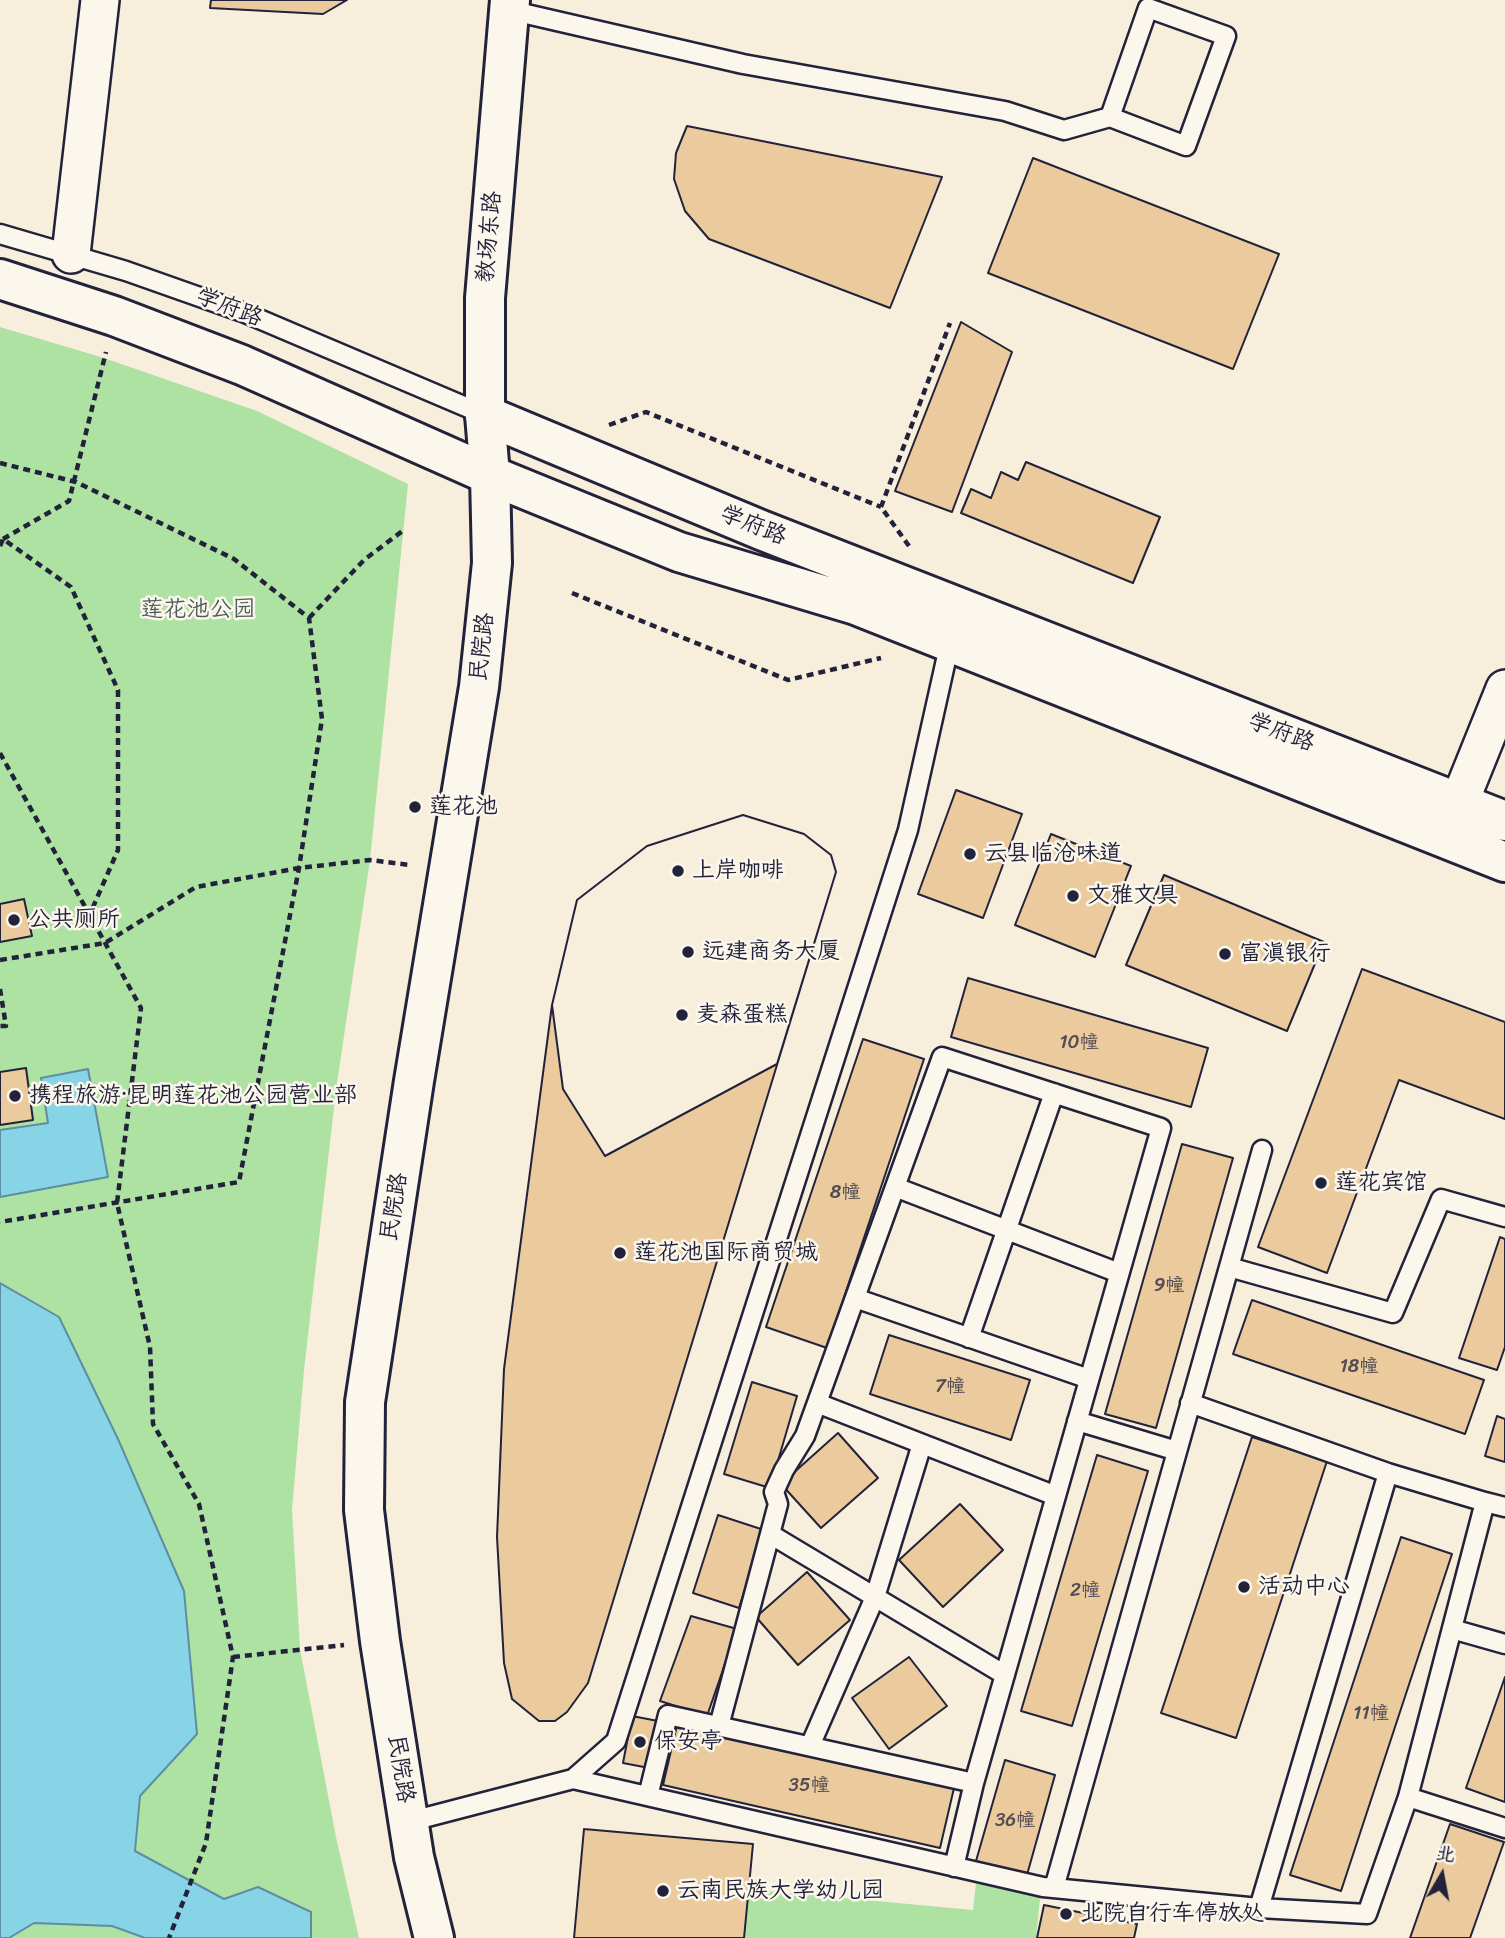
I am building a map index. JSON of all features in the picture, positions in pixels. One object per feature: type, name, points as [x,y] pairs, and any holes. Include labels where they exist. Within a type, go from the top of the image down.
[{"type":"main road","name":"教场东路","points":[[490,475],[485,415],[485,298],[509,5]]},
{"type":"main road","name":"学府路","points":[[0,279],[114,316],[243,365],[490,475],[679,552],[856,605],[1505,862]]},
{"type":"main road","name":"学府路","points":[[485,415],[761,530],[1505,821]]},
{"type":"main road","name":"民院路","points":[[435,1938],[414,1857],[380,1642],[364,1510],[365,1402],[479,687],[492,563],[490,475]]},
{"type":"street","points":[[71,254],[100,0]]},
{"type":"street","points":[[1459,803],[1505,689]]},
{"type":"lane","points":[[509,5],[743,64],[1005,111],[1064,130],[1110,117],[1186,146],[1226,36],[1148,8],[1110,117]]},
{"type":"lane","name":"学府路","points":[[0,234],[127,271],[245,313],[485,415]]},
{"type":"lane","points":[[408,1822],[573,1779],[616,1741],[908,830],[950,642]]},
{"type":"lane","points":[[719,1726],[778,1504],[774,1492],[805,1436],[942,1057],[1161,1128],[974,1783],[954,1867]]},
{"type":"lane","points":[[969,1338],[1054,1093]]},
{"type":"lane","points":[[1054,1888],[1262,1150]]},
{"type":"lane","points":[[895,1187],[1119,1273]]},
{"type":"lane","points":[[1229,1267],[1393,1313],[1441,1199],[1505,1217]]},
{"type":"lane","points":[[855,1298],[1089,1379]]},
{"type":"lane","points":[[817,1403],[1056,1496]]},
{"type":"lane","points":[[1190,1403],[1388,1473],[1505,1507]]},
{"type":"lane","points":[[1077,1421],[1177,1451]]},
{"type":"lane","points":[[810,1746],[875,1597],[922,1444]]},
{"type":"lane","points":[[1259,1908],[1388,1473]]},
{"type":"lane","points":[[573,1779],[1054,1888],[1259,1908],[1367,1914],[1408,1797],[1485,1502]]},
{"type":"lane","points":[[770,1534],[1005,1675]]},
{"type":"lane","points":[[1452,1629],[1505,1644]]},
{"type":"lane","points":[[648,1796],[668,1715],[974,1783]]},
{"type":"lane","points":[[1408,1797],[1505,1828]]},
{"type":"path","points":[[0,546],[3,539],[69,501],[76,482],[114,316]]},
{"type":"path","points":[[881,507],[950,323]]},
{"type":"path","points":[[646,412],[881,507],[912,550]]},
{"type":"path","points":[[0,463],[76,482],[234,559],[309,618],[322,719],[299,868],[239,1182],[0,1222]]},
{"type":"path","points":[[309,618],[364,560],[405,529]]},
{"type":"path","points":[[3,539],[71,587],[118,690],[118,849],[89,915]]},
{"type":"path","points":[[572,593],[788,680],[882,658]]},
{"type":"path","points":[[0,753],[141,1007],[117,1203],[150,1347],[153,1424],[199,1504],[233,1657],[206,1843],[169,1938]]},
{"type":"path","points":[[0,960],[105,943],[196,887],[299,868],[370,860],[448,870]]},
{"type":"path","points":[[0,989],[6,1026],[0,1027]]},
{"type":"path","points":[[233,1657],[380,1642]]},
{"type":"green space","name":"莲花池公园","points":[[0,327],[104,358],[257,411],[408,484],[370,860],[336,1090],[304,1370],[292,1510],[300,1649],[336,1837],[359,1938],[0,1938]]},
{"type":"green space","points":[[976,1883],[1041,1889],[1036,1938],[742,1938],[747,1889],[973,1910]]},
{"type":"water","points":[[88,1069],[108,1177],[0,1197],[0,1130],[48,1123],[41,1078]]},
{"type":"water","points":[[0,1283],[59,1317],[118,1439],[184,1591],[197,1734],[140,1796],[135,1851],[224,1899],[258,1887],[311,1912],[311,1938],[145,1938],[112,1926],[34,1923],[9,1938],[0,1938]]},
{"type":"building","points":[[211,0],[347,0],[323,14],[210,8]]},
{"type":"building","points":[[687,126],[942,177],[890,308],[709,239],[685,211],[674,179],[676,153]]},
{"type":"building","points":[[1033,158],[1279,254],[1233,369],[988,273]]},
{"type":"building","points":[[961,322],[1012,352],[952,512],[895,491]]},
{"type":"building","points":[[1026,462],[1160,517],[1133,583],[961,513],[971,489],[991,498],[1001,472],[1018,480]]},
{"type":"building","name":"云县临沧味道","points":[[956,790],[1022,814],[983,918],[918,894]]},
{"type":"building","name":"莲花池国际商贸城","points":[[743,815],[804,834],[831,855],[836,872],[588,1683],[567,1712],[555,1721],[539,1721],[512,1699],[504,1663],[497,1537],[504,1369],[552,1005],[577,900],[647,846]]},
{"type":"building","name":"远建商务大厦","points":[[743,815],[804,834],[831,855],[836,872],[777,1064],[605,1156],[563,1089],[552,1005],[577,900],[647,846]]},
{"type":"building","name":"文雅文具","points":[[1051,834],[1131,866],[1095,957],[1015,925]]},
{"type":"building","name":"富滇银行","points":[[1164,875],[1324,942],[1287,1031],[1126,965]]},
{"type":"building","name":"公共厕所","points":[[24,899],[32,936],[0,942],[0,904]]},
{"type":"building","name":"莲花宾馆","points":[[1362,969],[1505,1022],[1505,1119],[1399,1080],[1327,1273],[1258,1247]]},
{"type":"building","points":[[968,978],[1208,1048],[1191,1107],[951,1037]]},
{"type":"building","points":[[863,1039],[924,1059],[827,1348],[766,1327]]},
{"type":"building","name":"携程旅游·昆明莲花池公园营业部","points":[[26,1068],[33,1120],[0,1125],[0,1072]]},
{"type":"building","points":[[1182,1144],[1233,1158],[1156,1428],[1105,1414]]},
{"type":"building","points":[[1500,1237],[1505,1239],[1505,1347],[1497,1370],[1459,1358]]},
{"type":"building","points":[[1252,1300],[1484,1380],[1465,1434],[1233,1354]]},
{"type":"building","points":[[889,1335],[1030,1380],[1011,1440],[870,1394]]},
{"type":"building","points":[[752,1382],[797,1396],[770,1488],[724,1474]]},
{"type":"building","points":[[1497,1416],[1505,1419],[1505,1462],[1485,1456]]},
{"type":"building","points":[[838,1433],[878,1478],[821,1528],[781,1484]]},
{"type":"building","name":"活动中心","points":[[1252,1437],[1327,1461],[1236,1738],[1161,1713]]},
{"type":"building","points":[[1097,1455],[1148,1471],[1072,1726],[1021,1711]]},
{"type":"building","points":[[960,1504],[1003,1550],[943,1607],[899,1560]]},
{"type":"building","points":[[718,1515],[764,1530],[739,1608],[693,1593]]},
{"type":"building","points":[[1401,1537],[1452,1554],[1341,1891],[1290,1875]]},
{"type":"building","points":[[807,1572],[850,1620],[798,1665],[756,1617]]},
{"type":"building","points":[[691,1616],[737,1629],[707,1716],[660,1701]]},
{"type":"building","points":[[909,1657],[947,1706],[889,1749],[852,1698]]},
{"type":"building","points":[[1505,1677],[1505,1802],[1466,1788]]},
{"type":"building","name":"保安亭","points":[[632,1716],[658,1721],[649,1768],[623,1763]]},
{"type":"building","points":[[677,1725],[954,1788],[940,1848],[663,1785]]},
{"type":"building","points":[[1005,1760],[1055,1775],[1025,1882],[974,1868]]},
{"type":"building","points":[[1450,1824],[1504,1842],[1470,1938],[1410,1938]]},
{"type":"building","name":"云南民族大学幼儿园","points":[[584,1829],[753,1844],[744,1938],[574,1938]]},
{"type":"building","name":"北院自行车停放处","points":[[1044,1905],[1137,1924],[1134,1938],[1037,1938]]},
{"type":"place","name":"莲花池","points":[[415,807]]},
{"type":"place","name":"云县临沧味道","points":[[970,854]]},
{"type":"place","name":"上岸咖啡","points":[[678,871]]},
{"type":"place","name":"文雅文具","points":[[1073,896]]},
{"type":"place","name":"公共厕所","points":[[14,920]]},
{"type":"place","name":"远建商务大厦","points":[[688,952]]},
{"type":"place","name":"富滇银行","points":[[1225,954]]},
{"type":"place","name":"麦森蛋糕","points":[[682,1015]]},
{"type":"place","name":"携程旅游·昆明莲花池公园营业部","points":[[15,1096]]},
{"type":"place","name":"莲花宾馆","points":[[1321,1183]]},
{"type":"place","name":"莲花池国际商贸城","points":[[620,1253]]},
{"type":"place","name":"活动中心","points":[[1244,1587]]},
{"type":"place","name":"保安亭","points":[[640,1742]]},
{"type":"place","name":"云南民族大学幼儿园","points":[[663,1891]]},
{"type":"place","name":"北院自行车停放处","points":[[1066,1914]]}]
